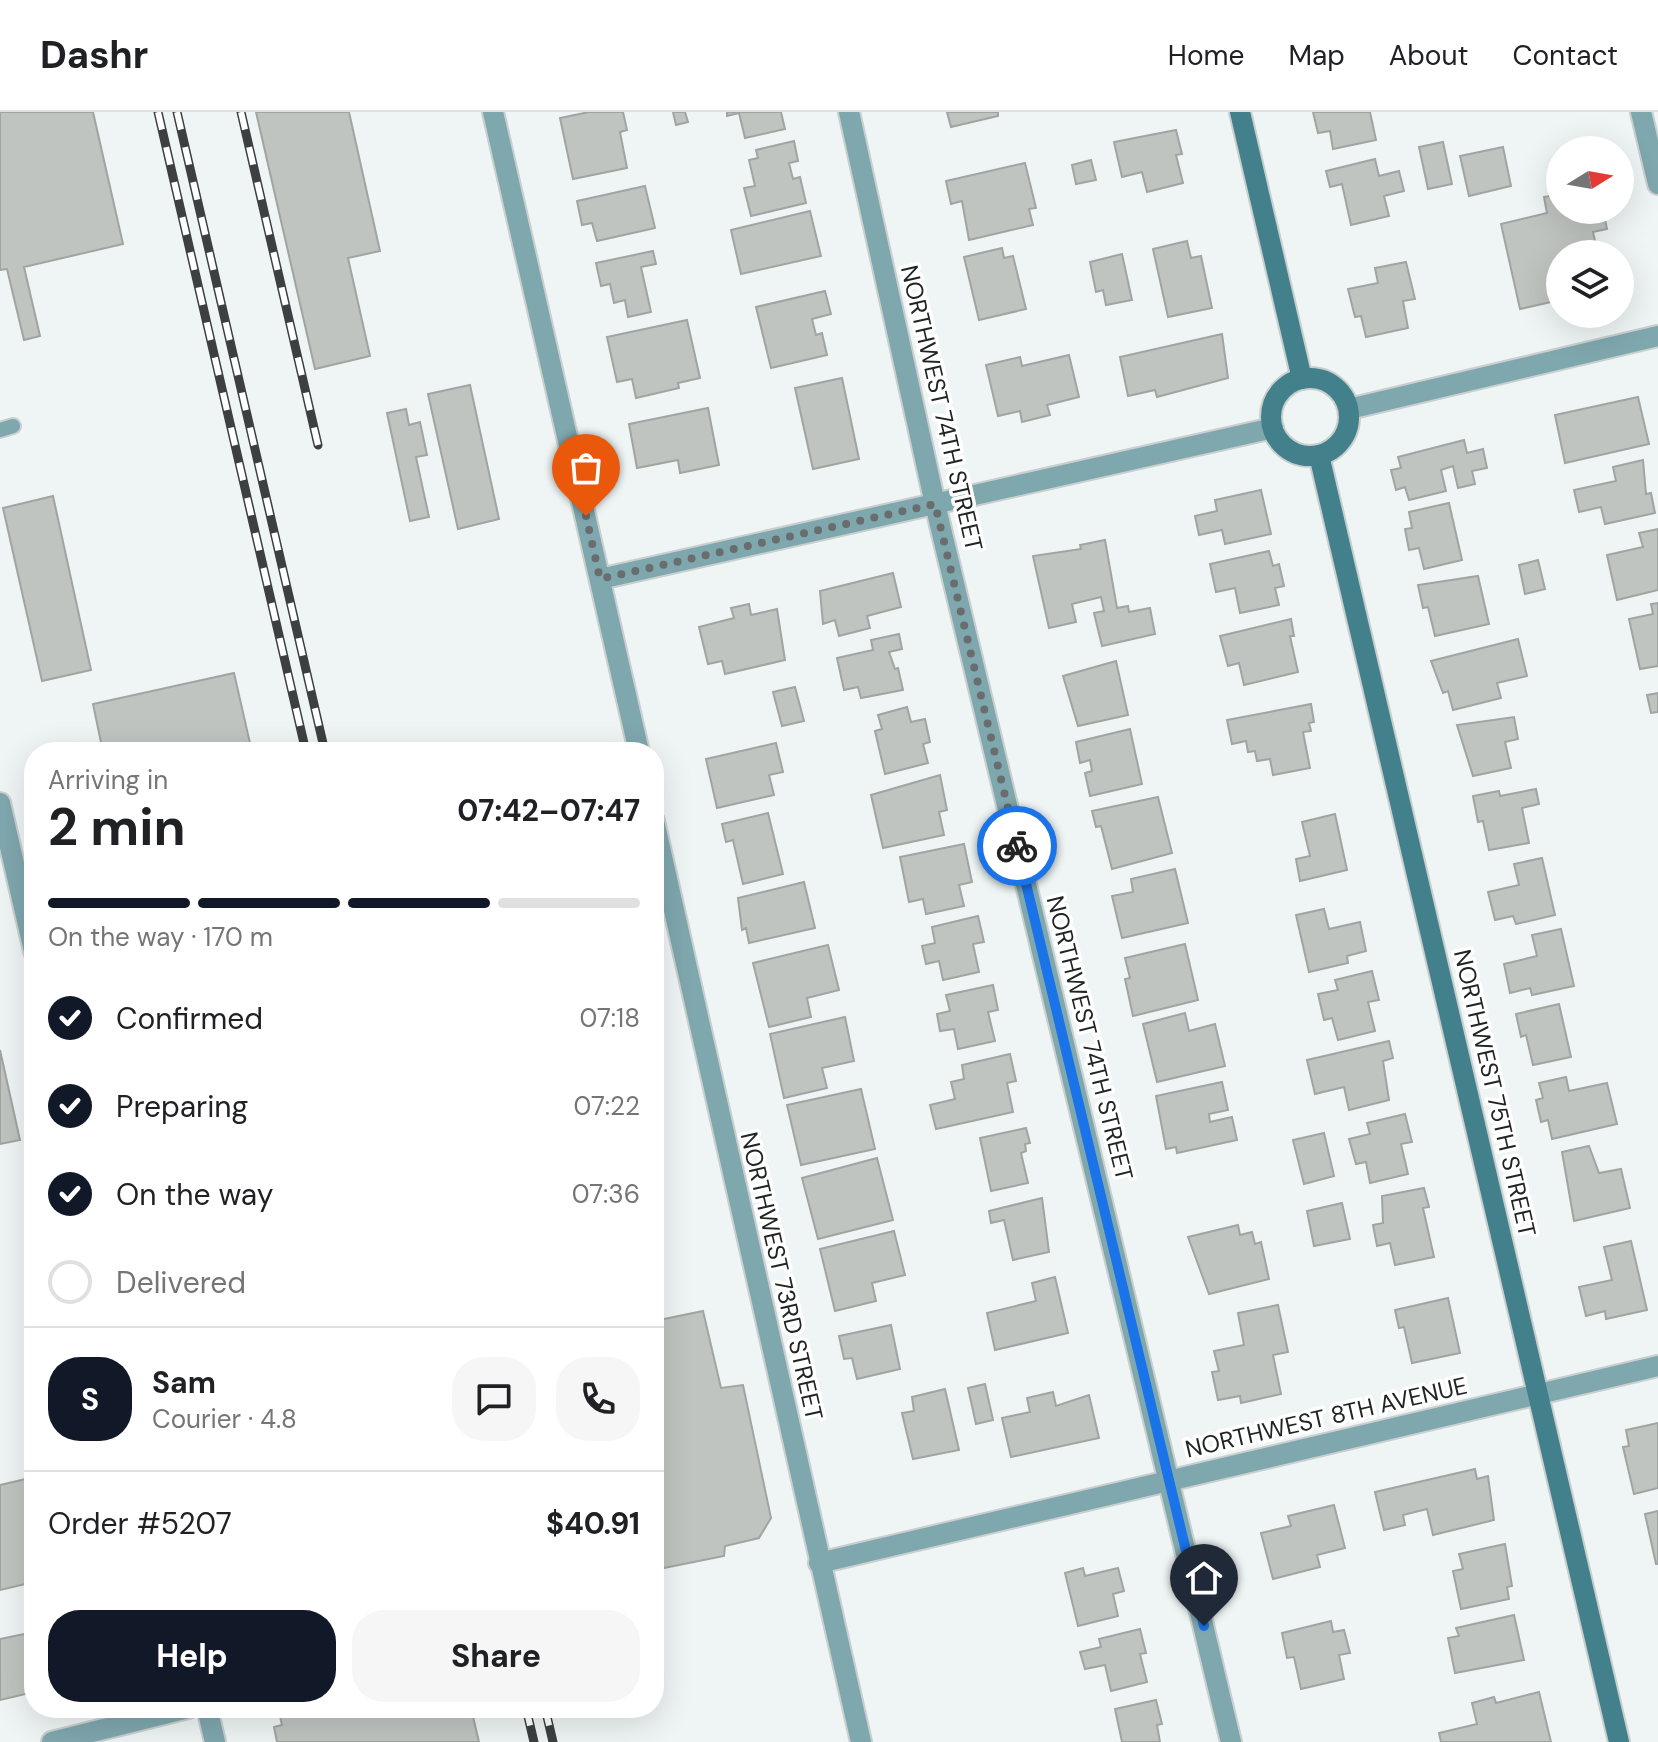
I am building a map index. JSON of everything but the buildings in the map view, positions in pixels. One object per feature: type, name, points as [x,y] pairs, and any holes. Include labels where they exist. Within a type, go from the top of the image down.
[{"type":"street","points":[[493,112],[637,742]]},
{"type":"street","name":"NORTHWEST 74TH STREET","points":[[849,112],[935,504],[1231,1742]]},
{"type":"street","points":[[1240,112],[1302,379]]},
{"type":"street","points":[[1641,112],[1658,184]]},
{"type":"street","points":[[1349,409],[1658,336]]},
{"type":"street","points":[[1302,379],[1326,381],[1336,388],[1349,409],[1346,433],[1331,451],[1319,455],[1290,451],[1273,428],[1277,397],[1283,389],[1302,379]]},
{"type":"street","points":[[600,579],[1273,428]]},
{"type":"street","name":"NORTHWEST 75TH STREET","points":[[1319,455],[1619,1742]]},
{"type":"street","points":[[0,803],[24,907]]},
{"type":"street","name":"NORTHWEST 73RD STREET","points":[[664,866],[861,1742]]},
{"type":"street","name":"NORTHWEST 8TH AVENUE","points":[[819,1563],[1658,1366]]},
{"type":"street","points":[[52,1742],[148,1718]]},
{"type":"street","points":[[209,1718],[215,1742]]},
{"type":"railway","points":[[158,112],[304,742]]},
{"type":"railway","points":[[177,112],[323,742]]},
{"type":"railway","points":[[241,112],[318,445]]},
{"type":"railway","points":[[528,1718],[534,1742]]},
{"type":"railway","points":[[547,1718],[553,1742]]},
{"type":"way so far","points":[[586,516],[600,579],[935,504],[1017,846]]},
{"type":"route","points":[[1017,846],[1204,1626]]}]
